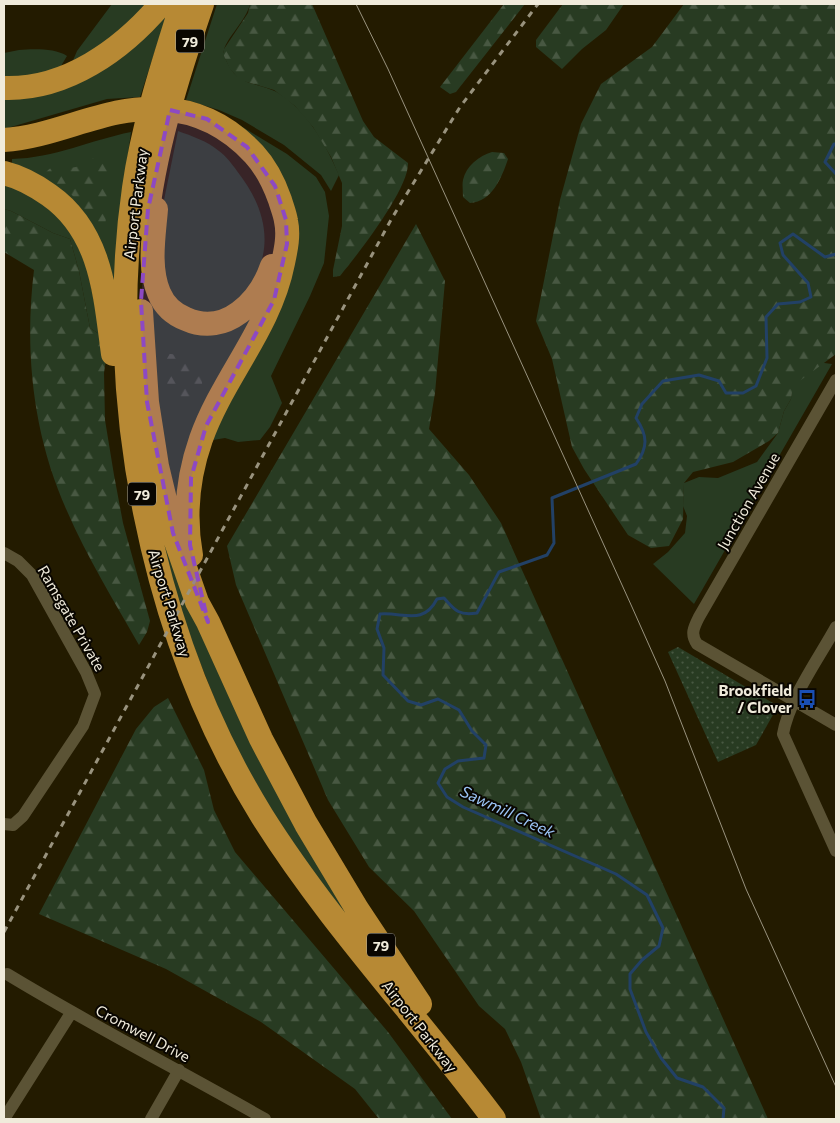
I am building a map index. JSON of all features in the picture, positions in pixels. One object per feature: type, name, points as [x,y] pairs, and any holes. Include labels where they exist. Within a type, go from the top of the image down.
[{"type":"highway","points":[[4,88],[28,88],[42,85],[99,59],[126,40],[161,4]]},
{"type":"highway","name":"Airport Parkway","points":[[182,4],[169,77],[150,152],[134,191],[128,248],[126,295],[129,402],[134,441],[151,537],[165,593],[196,683],[222,742],[262,815],[322,901],[493,1118]]},
{"type":"highway","name":"Airport Parkway","points":[[169,77],[202,4]]},
{"type":"highway","points":[[4,140],[26,138],[138,109],[183,111],[207,119],[237,138],[260,161],[275,186],[286,220],[287,232],[287,244],[280,282],[266,315],[206,426],[190,478],[188,505],[190,545],[208,622]]},
{"type":"highway","points":[[4,154],[29,151],[100,130],[136,122],[180,124],[202,131],[223,144],[247,167],[260,187],[270,214],[275,241],[272,263],[260,291],[240,313],[221,323],[202,324],[180,316],[164,302],[158,291],[154,270],[150,152]]},
{"type":"highway","name":"Airport Parkway","points":[[150,152],[148,209],[142,272],[141,328],[147,402],[157,466],[174,533],[192,589],[261,739],[306,824],[357,909],[448,1046],[493,1118]]},
{"type":"highway","points":[[4,173],[40,188],[63,206],[79,224],[92,247],[104,285],[122,414],[132,470],[151,537]]},
{"type":"street","name":"Junction Avenue","points":[[795,700],[697,644],[694,639],[694,627],[836,380]]},
{"type":"street","name":"Ramsgate Private","points":[[4,553],[18,561],[32,575],[86,672],[95,694],[83,726],[23,816],[13,825],[4,824]]},
{"type":"street","points":[[836,627],[795,700],[785,722],[783,734],[836,851]]},
{"type":"street","points":[[795,700],[836,725]]},
{"type":"street","name":"Cromwell Drive","points":[[7,974],[72,1013],[179,1070],[265,1119]]},
{"type":"street","points":[[4,1119],[72,1013]]},
{"type":"street","points":[[151,1119],[179,1070]]},
{"type":"highlighted area","points":[[170,110],[207,119],[247,147],[275,186],[286,220],[287,244],[274,300],[206,426],[191,478],[190,545],[208,622],[173,533],[147,402],[141,301],[148,209]]},
{"type":"green space","points":[[112,4],[152,4],[132,24],[71,65],[77,51]]},
{"type":"green space","points":[[217,4],[250,4],[245,17],[226,45],[224,56],[237,76],[247,82],[282,95],[310,123],[326,148],[339,175],[331,191],[321,175],[284,145],[242,120],[219,110],[186,100]]},
{"type":"green space","points":[[250,4],[312,4],[363,121],[374,137],[408,163],[406,174],[392,204],[340,276],[333,277],[333,270],[342,226],[342,183],[331,157],[313,127],[295,106],[274,90],[240,80],[230,69],[224,56],[224,49],[248,13]]},
{"type":"green space","points":[[504,4],[525,4],[456,92],[450,94],[440,87]]},
{"type":"green space","points":[[563,4],[624,4],[606,30],[582,49],[562,69],[536,47],[536,40]]},
{"type":"green space","points":[[684,4],[836,4],[836,354],[793,386],[791,399],[784,411],[778,433],[769,441],[733,462],[693,472],[684,483],[683,519],[669,546],[651,548],[628,535],[584,469],[572,447],[552,359],[536,321],[560,200],[581,124],[601,84],[652,47]]},
{"type":"green space","points":[[170,5],[140,97],[107,99],[4,129],[4,92],[44,91]]},
{"type":"green space","points":[[19,50],[50,50],[67,56],[58,71],[4,80],[4,53]]},
{"type":"green space","points":[[215,113],[241,126],[287,154],[316,177],[325,192],[329,216],[324,263],[271,376],[282,403],[270,427],[260,440],[238,442],[225,438],[209,439],[267,331],[288,196]]},
{"type":"green space","points":[[178,131],[210,144],[229,160],[252,193],[264,228],[263,253],[258,272],[250,288],[237,302],[210,313],[198,312],[170,300],[159,260],[164,200]]},
{"type":"green space","points":[[131,132],[118,228],[114,302],[96,239],[12,171],[12,159],[58,152]]},
{"type":"green space","points":[[492,152],[504,153],[508,159],[503,173],[490,193],[478,202],[470,203],[463,197],[463,182],[467,170],[482,156]]},
{"type":"green space","points":[[98,156],[109,164],[115,173],[107,197],[104,231],[99,230],[72,195],[63,190],[53,188],[43,177],[53,167],[76,167]]},
{"type":"green space","points":[[4,179],[13,181],[68,224],[82,247],[102,336],[90,328],[79,271],[70,239],[53,233],[4,209]]},
{"type":"green space","points":[[4,209],[53,233],[70,239],[79,271],[90,328],[102,336],[106,359],[104,373],[105,420],[114,475],[123,523],[150,621],[147,632],[139,645],[83,545],[55,482],[46,453],[34,393],[31,362],[31,301],[34,270],[4,252]]},
{"type":"green space","points":[[416,224],[445,281],[435,393],[429,429],[469,475],[501,523],[768,1119],[541,1119],[521,1062],[505,1029],[479,1006],[414,911],[369,867],[328,800],[236,585],[227,546]]},
{"type":"green space","points":[[150,294],[187,325],[256,304],[180,514],[158,419],[150,325]]},
{"type":"green space","points":[[169,354],[180,355],[189,360],[201,375],[200,393],[195,401],[185,407],[174,398],[167,384],[165,368]]},
{"type":"green space","points":[[817,362],[832,364],[694,604],[653,564],[668,552],[685,533],[687,516],[683,506],[684,483],[699,477],[718,478],[757,462],[778,433],[784,411],[791,399],[792,386]]},
{"type":"green space","points":[[138,387],[166,532],[360,941],[242,768],[170,587]]},
{"type":"green space","points":[[678,647],[778,706],[756,745],[718,762],[668,652]]},
{"type":"green space","points":[[168,698],[204,770],[214,810],[235,852],[388,1032],[452,1119],[379,1119],[355,1089],[261,1022],[166,969],[39,914],[136,729],[154,707]]},
{"type":"waterway","name":"Sawmill Creek","points":[[836,144],[834,144],[825,162],[836,174]]},
{"type":"waterway","name":"Sawmill Creek","points":[[723,1119],[724,1108],[703,1087],[677,1078],[661,1058],[646,1032],[630,989],[630,974],[642,960],[659,946],[663,928],[647,895],[616,874],[463,807],[447,797],[438,783],[445,769],[458,761],[484,758],[486,745],[472,731],[459,710],[438,699],[421,705],[408,701],[383,675],[384,648],[377,629],[380,614],[419,615],[432,607],[437,599],[444,598],[458,612],[466,614],[477,613],[499,572],[547,555],[554,543],[552,498],[636,464],[643,452],[645,441],[643,430],[636,418],[642,404],[663,381],[699,375],[719,381],[726,393],[743,393],[756,386],[767,358],[766,317],[778,304],[800,302],[811,297],[808,283],[783,255],[780,243],[793,234],[825,257],[836,254]]},
{"type":"tram line","points":[[356,4],[388,69],[665,681],[746,889],[836,1087]]},
{"type":"railway","points":[[4,932],[392,218],[460,107],[538,4]]},
{"type":"place","name":"Brookfield / Clover","points":[[807,699]]}]
